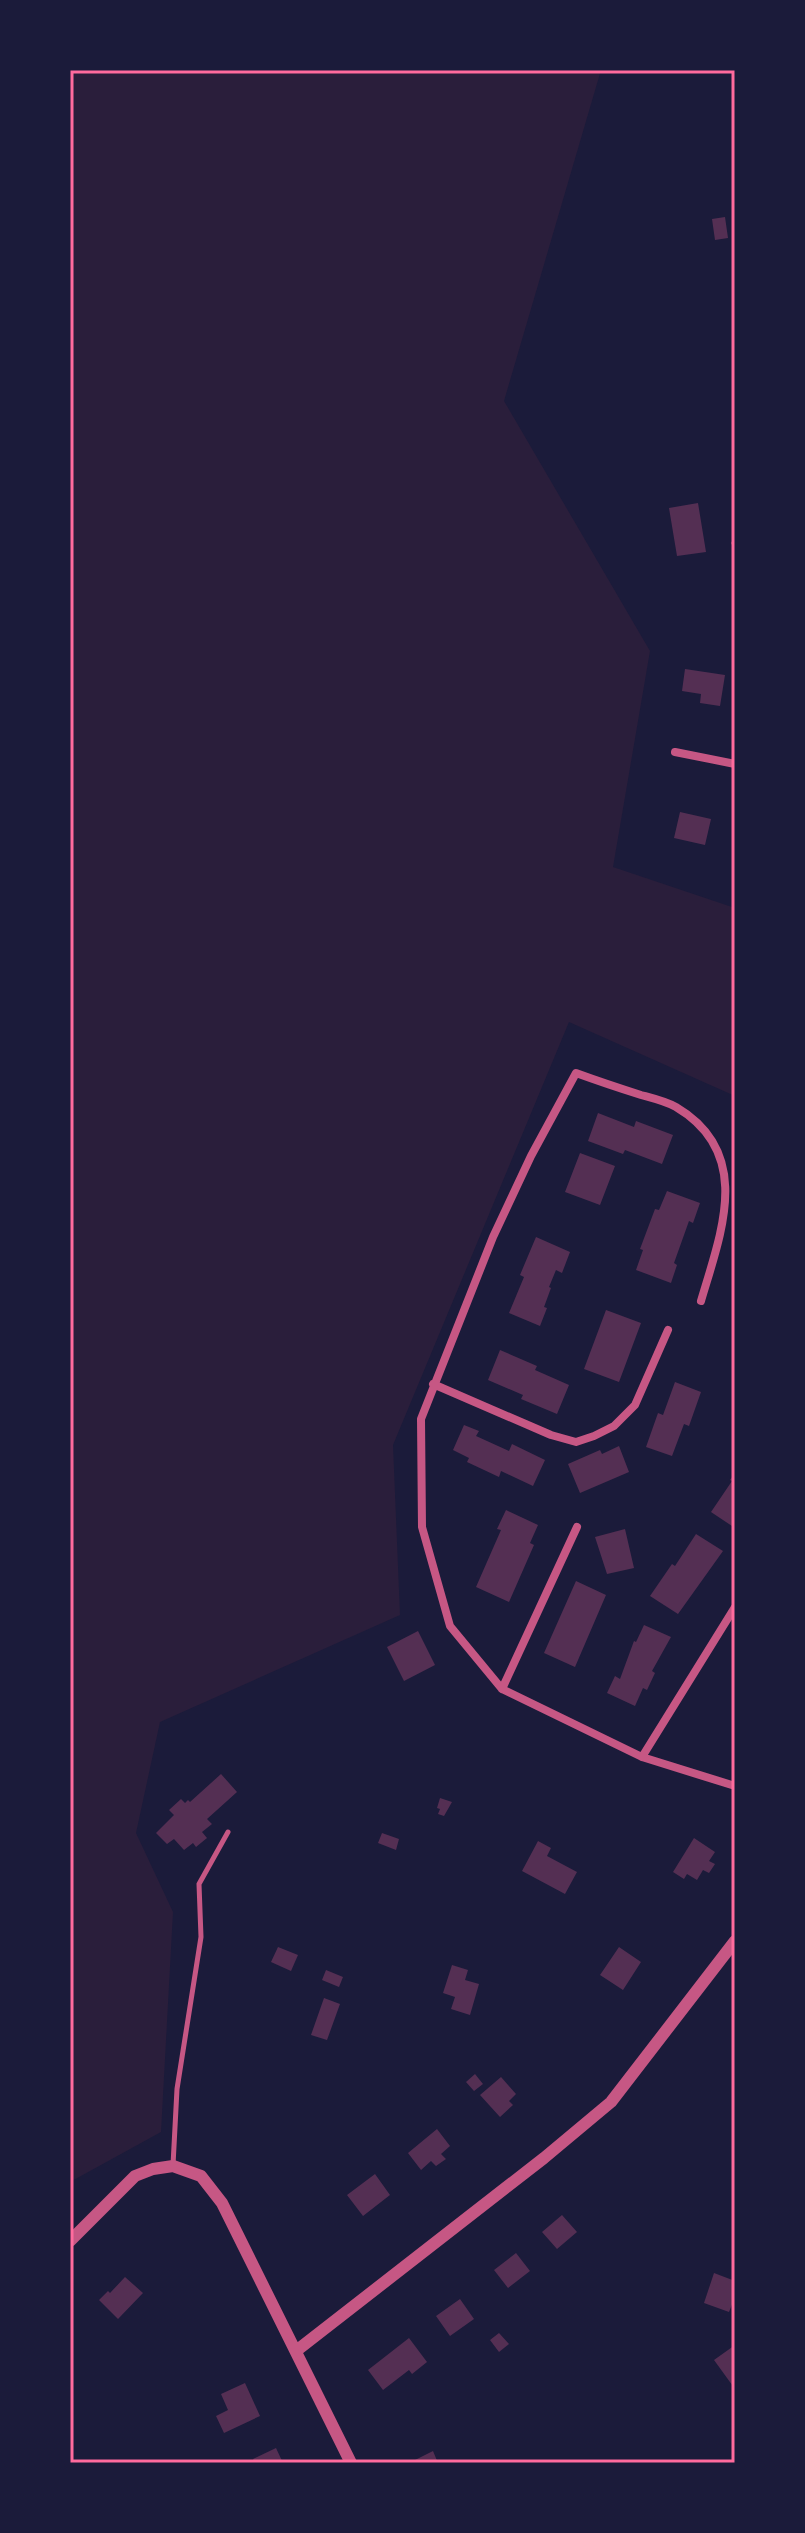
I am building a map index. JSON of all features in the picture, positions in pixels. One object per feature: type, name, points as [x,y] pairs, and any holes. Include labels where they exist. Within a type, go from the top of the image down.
[{"type":"street","points":[[675,752],[735,764]]},
{"type":"street","points":[[701,1301],[721,1231],[727,1193],[720,1160],[706,1130],[673,1105],[576,1073],[531,1156],[493,1237],[421,1419],[422,1527],[450,1626],[502,1689],[642,1757],[735,1786]]},
{"type":"street","points":[[433,1384],[551,1435],[576,1442],[614,1426],[635,1405],[668,1330]]},
{"type":"street","points":[[502,1689],[577,1527]]},
{"type":"street","points":[[642,1757],[735,1607]]},
{"type":"street","points":[[296,2351],[611,2102],[735,1941]]},
{"type":"street","points":[[70,2241],[135,2176],[173,2166],[201,2176],[222,2203],[351,2463]]},
{"type":"lane","points":[[173,2166],[177,2089],[201,1937],[199,1884],[228,1832]]},
{"type":"shaded area","points":[[70,70],[601,70],[504,401],[650,651],[613,867],[735,908],[735,1096],[569,1022],[393,1445],[400,1615],[160,1722],[136,1833],[173,1912],[161,2132],[70,2182]]},
{"type":"building","points":[[725,217],[728,238],[715,240],[712,219]]},
{"type":"building","points":[[698,503],[706,552],[677,556],[669,508]]},
{"type":"building","points":[[685,669],[725,675],[720,706],[700,703],[701,694],[682,691]]},
{"type":"building","points":[[680,812],[711,819],[705,845],[674,838]]},
{"type":"building","points":[[598,1113],[634,1127],[636,1121],[673,1135],[662,1164],[588,1141]]},
{"type":"building","points":[[580,1153],[615,1166],[600,1205],[565,1192]]},
{"type":"building","points":[[667,1191],[700,1203],[693,1223],[689,1221],[674,1263],[677,1265],[671,1283],[636,1270],[643,1250],[640,1249],[655,1209],[659,1210]]},
{"type":"building","points":[[536,1237],[570,1252],[562,1273],[556,1270],[549,1287],[544,1307],[547,1308],[540,1326],[509,1313]]},
{"type":"building","points":[[606,1310],[641,1323],[619,1382],[584,1369]]},
{"type":"building","points":[[500,1350],[537,1366],[535,1370],[569,1385],[557,1414],[521,1399],[523,1395],[488,1380]]},
{"type":"building","points":[[675,1382],[701,1392],[689,1426],[684,1424],[672,1456],[646,1447],[658,1413],[663,1415]]},
{"type":"building","points":[[464,1425],[479,1431],[476,1436],[509,1451],[512,1444],[545,1460],[533,1486],[501,1471],[499,1477],[467,1462],[469,1458],[453,1450]]},
{"type":"building","points":[[619,1446],[629,1472],[580,1493],[568,1464],[600,1450],[602,1454]]},
{"type":"building","points":[[735,1473],[735,1528],[711,1512]]},
{"type":"building","points":[[506,1510],[538,1525],[530,1543],[534,1545],[509,1602],[476,1587],[501,1530],[497,1529]]},
{"type":"building","points":[[625,1529],[634,1568],[607,1574],[595,1537]]},
{"type":"building","points":[[696,1534],[723,1551],[678,1614],[650,1596]]},
{"type":"building","points":[[576,1581],[606,1595],[575,1667],[544,1653]]},
{"type":"building","points":[[644,1625],[671,1637],[652,1671],[655,1673],[647,1690],[643,1688],[635,1706],[607,1693],[615,1676],[620,1679],[634,1641]]},
{"type":"building","points":[[418,1631],[435,1665],[404,1681],[387,1647]]},
{"type":"building","points":[[221,1774],[237,1792],[207,1819],[212,1824],[202,1832],[207,1838],[196,1847],[193,1843],[184,1850],[174,1839],[167,1844],[156,1833],[174,1815],[169,1810],[181,1799],[185,1803],[190,1802]]},
{"type":"building","points":[[440,1798],[452,1802],[444,1816],[438,1814]]},
{"type":"building","points":[[382,1833],[399,1839],[396,1850],[378,1843]]},
{"type":"building","points":[[694,1838],[715,1852],[709,1861],[715,1864],[709,1873],[703,1870],[697,1880],[687,1874],[684,1879],[673,1872]]},
{"type":"building","points":[[538,1841],[551,1848],[547,1856],[577,1872],[565,1894],[522,1871]]},
{"type":"building","points":[[278,1947],[298,1955],[291,1971],[271,1962]]},
{"type":"building","points":[[619,1947],[641,1962],[623,1990],[600,1975]]},
{"type":"building","points":[[452,1965],[468,1970],[465,1980],[479,1984],[470,2015],[451,2009],[455,1997],[443,1993]]},
{"type":"building","points":[[326,1970],[343,1977],[339,1987],[322,1980]]},
{"type":"building","points":[[324,1998],[340,2004],[327,2040],[311,2035]]},
{"type":"building","points":[[475,2074],[483,2084],[474,2091],[466,2082]]},
{"type":"building","points":[[501,2077],[516,2094],[509,2101],[513,2105],[500,2117],[480,2095]]},
{"type":"building","points":[[437,2129],[450,2146],[441,2154],[446,2159],[436,2166],[431,2161],[421,2170],[408,2153]]},
{"type":"building","points":[[375,2174],[390,2195],[363,2216],[347,2195]]},
{"type":"building","points":[[562,2215],[577,2232],[557,2249],[542,2232]]},
{"type":"building","points":[[516,2253],[530,2271],[508,2288],[494,2270]]},
{"type":"building","points":[[714,2273],[735,2281],[735,2297],[729,2312],[704,2303]]},
{"type":"building","points":[[125,2277],[143,2293],[118,2319],[99,2300]]},
{"type":"building","points":[[460,2299],[474,2319],[450,2336],[436,2316]]},
{"type":"building","points":[[499,2333],[509,2344],[499,2352],[490,2340]]},
{"type":"building","points":[[409,2338],[427,2362],[412,2374],[409,2370],[383,2390],[368,2370]]},
{"type":"building","points":[[735,2345],[735,2389],[714,2360]]},
{"type":"building","points":[[245,2383],[260,2416],[224,2433],[216,2416],[228,2410],[221,2394]]},
{"type":"building","points":[[276,2448],[283,2463],[255,2463],[253,2459]]},
{"type":"building","points":[[433,2451],[438,2463],[414,2463],[413,2461]]}]
